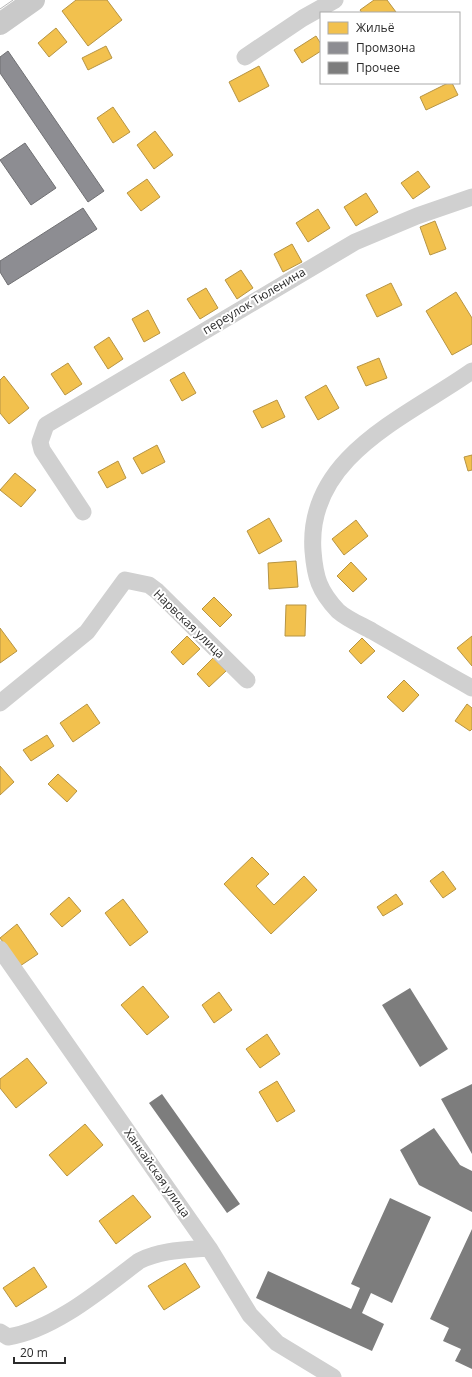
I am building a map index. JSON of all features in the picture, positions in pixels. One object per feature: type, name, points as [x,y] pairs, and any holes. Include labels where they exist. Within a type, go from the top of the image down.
[{"type":"street","points":[[0,24],[34,0]]},
{"type":"street","points":[[245,57],[303,18],[335,0]]},
{"type":"street","name":"переулок Тюленина","points":[[83,512],[42,450],[40,442],[46,425],[355,242],[417,216],[472,197]]},
{"type":"street","points":[[472,371],[447,388],[401,415],[356,450],[331,477],[315,519],[312,540],[318,586],[339,611],[472,688]]},
{"type":"street","name":"Нарвская улица","points":[[0,703],[87,632],[126,580],[149,585],[157,591],[247,680]]},
{"type":"street","name":"Ханкайская улица","points":[[0,949],[209,1248],[250,1315],[263,1330],[277,1342],[333,1377]]},
{"type":"street","points":[[0,1332],[8,1338],[22,1335],[74,1309],[149,1256],[159,1253],[209,1248]]},
{"type":"building: Жильё","points":[[76,0],[107,0],[122,20],[88,46],[62,11]]},
{"type":"building: Жильё","points":[[374,0],[387,0],[396,12],[361,12],[360,10]]},
{"type":"building: Жильё","points":[[56,28],[67,42],[49,57],[38,43]]},
{"type":"building: Жильё","points":[[316,36],[320,42],[320,52],[302,63],[294,50]]},
{"type":"building: Жильё","points":[[106,46],[112,58],[88,70],[82,58]]},
{"type":"building: Жильё","points":[[259,66],[269,86],[239,102],[229,82]]},
{"type":"building: Жильё","points":[[446,84],[452,84],[458,95],[426,110],[420,97]]},
{"type":"building: Жильё","points":[[113,107],[130,132],[113,143],[97,118]]},
{"type":"building: Жильё","points":[[155,131],[173,155],[154,169],[137,145]]},
{"type":"building: Жильё","points":[[418,171],[430,187],[413,199],[401,183]]},
{"type":"building: Жильё","points":[[147,179],[160,197],[141,211],[127,193]]},
{"type":"building: Жильё","points":[[366,193],[378,212],[356,226],[344,207]]},
{"type":"building: Жильё","points":[[318,209],[330,228],[308,242],[296,223]]},
{"type":"building: Жильё","points":[[435,221],[446,249],[430,255],[420,227]]},
{"type":"building: Жильё","points":[[292,244],[302,262],[283,272],[274,254]]},
{"type":"building: Жильё","points":[[241,270],[253,288],[237,299],[225,280]]},
{"type":"building: Жильё","points":[[391,283],[402,305],[377,317],[366,295]]},
{"type":"building: Жильё","points":[[206,288],[218,308],[200,319],[187,299]]},
{"type":"building: Жильё","points":[[456,292],[472,318],[472,344],[452,355],[426,311]]},
{"type":"building: Жильё","points":[[148,310],[160,333],[144,342],[132,319]]},
{"type":"building: Жильё","points":[[109,337],[123,359],[108,369],[94,347]]},
{"type":"building: Жильё","points":[[379,358],[387,378],[366,386],[357,367]]},
{"type":"building: Жильё","points":[[68,363],[82,384],[65,395],[51,374]]},
{"type":"building: Жильё","points":[[184,372],[196,393],[182,401],[170,380]]},
{"type":"building: Жильё","points":[[4,376],[29,408],[9,424],[0,413],[0,380]]},
{"type":"building: Жильё","points":[[326,385],[339,408],[318,420],[305,397]]},
{"type":"building: Жильё","points":[[277,400],[285,417],[262,428],[253,411]]},
{"type":"building: Жильё","points":[[157,445],[165,462],[142,474],[133,458]]},
{"type":"building: Жильё","points":[[472,455],[472,470],[468,471],[464,457]]},
{"type":"building: Жильё","points":[[118,461],[126,478],[107,488],[98,472]]},
{"type":"building: Жильё","points":[[15,473],[36,490],[21,507],[0,490]]},
{"type":"building: Жильё","points":[[269,518],[282,541],[259,554],[247,531]]},
{"type":"building: Жильё","points":[[356,520],[368,536],[344,555],[332,539]]},
{"type":"building: Жильё","points":[[296,561],[298,587],[269,589],[268,563]]},
{"type":"building: Жильё","points":[[351,562],[367,579],[353,592],[337,576]]},
{"type":"building: Жильё","points":[[214,597],[232,615],[220,627],[202,609]]},
{"type":"building: Жильё","points":[[286,605],[306,605],[305,636],[285,636]]},
{"type":"building: Жильё","points":[[0,628],[17,651],[0,663]]},
{"type":"building: Жильё","points":[[187,636],[200,649],[183,665],[171,652]]},
{"type":"building: Жильё","points":[[472,636],[472,666],[457,648]]},
{"type":"building: Жильё","points":[[362,638],[375,651],[361,664],[349,651]]},
{"type":"building: Жильё","points":[[213,658],[226,671],[209,687],[197,674]]},
{"type":"building: Жильё","points":[[404,680],[419,695],[403,712],[387,697]]},
{"type":"building: Жильё","points":[[87,704],[100,723],[73,742],[60,723]]},
{"type":"building: Жильё","points":[[467,704],[472,708],[472,729],[470,731],[455,721]]},
{"type":"building: Жильё","points":[[47,735],[54,746],[31,761],[23,750]]},
{"type":"building: Жильё","points":[[0,766],[14,782],[0,795]]},
{"type":"building: Жильё","points":[[58,774],[77,791],[67,802],[48,784]]},
{"type":"building: Жильё","points":[[252,857],[269,874],[256,886],[274,905],[304,876],[317,890],[271,934],[224,884]]},
{"type":"building: Жильё","points":[[443,871],[456,889],[443,898],[430,881]]},
{"type":"building: Жильё","points":[[396,894],[403,904],[383,916],[377,907]]},
{"type":"building: Жильё","points":[[69,897],[81,911],[62,927],[50,914]]},
{"type":"building: Жильё","points":[[123,899],[148,932],[130,946],[105,913]]},
{"type":"building: Жильё","points":[[17,924],[38,954],[20,966],[0,938]]},
{"type":"building: Жильё","points":[[143,986],[169,1017],[147,1035],[121,1005]]},
{"type":"building: Жильё","points":[[219,992],[232,1010],[214,1023],[202,1005]]},
{"type":"building: Жильё","points":[[267,1034],[280,1054],[260,1068],[246,1049]]},
{"type":"building: Жильё","points":[[27,1058],[47,1083],[16,1108],[0,1088],[0,1079]]},
{"type":"building: Жильё","points":[[277,1081],[295,1111],[277,1122],[259,1092]]},
{"type":"building: Жильё","points":[[85,1124],[103,1145],[67,1176],[49,1155]]},
{"type":"building: Жильё","points":[[133,1195],[151,1217],[116,1244],[99,1221]]},
{"type":"building: Жильё","points":[[185,1263],[200,1287],[164,1310],[148,1286]]},
{"type":"building: Жильё","points":[[34,1267],[47,1287],[16,1307],[3,1288]]},
{"type":"building: Промзона","points":[[8,51],[104,191],[88,202],[0,73],[0,57]]},
{"type":"building: Промзона","points":[[25,143],[56,188],[31,205],[0,160]]},
{"type":"building: Промзона","points":[[83,208],[97,229],[8,285],[0,272],[0,261]]},
{"type":"building: Прочее","points":[[410,988],[448,1049],[420,1067],[382,1005]]},
{"type":"building: Прочее","points":[[472,1084],[472,1154],[441,1099]]},
{"type":"building: Прочее","points":[[162,1094],[240,1204],[227,1213],[149,1103]]},
{"type":"building: Прочее","points":[[434,1128],[460,1165],[472,1171],[472,1212],[419,1185],[400,1150]]},
{"type":"building: Прочее","points":[[390,1198],[431,1217],[392,1303],[371,1293],[362,1313],[384,1324],[372,1351],[256,1298],[268,1271],[351,1309],[360,1288],[351,1284]]},
{"type":"building: Прочее","points":[[472,1229],[472,1369],[455,1361],[461,1349],[443,1341],[449,1328],[430,1319]]},
{"type":"tram line","points":[[0,9],[13,0]]}]
